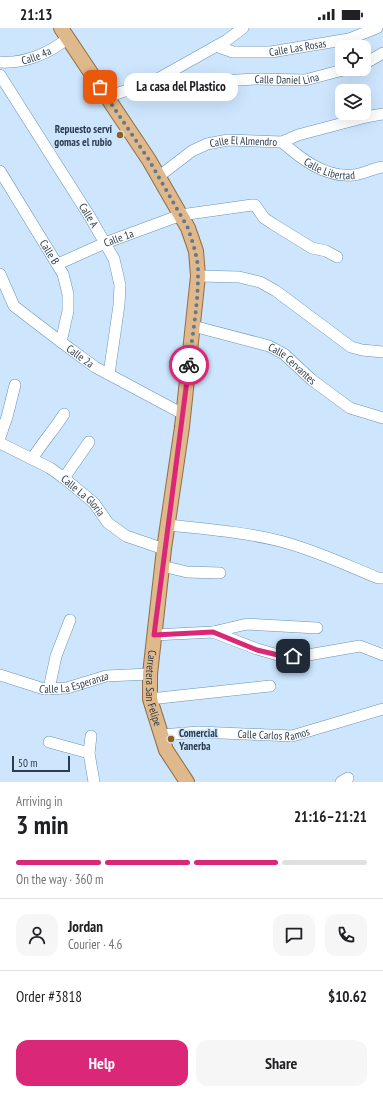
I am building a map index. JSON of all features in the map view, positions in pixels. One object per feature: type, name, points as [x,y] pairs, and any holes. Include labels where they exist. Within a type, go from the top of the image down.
[{"type":"main road","name":"Carretera San Felipe","points":[[65,33],[181,215],[188,228],[196,251],[198,276],[193,326],[183,414],[164,549],[150,674],[150,699],[166,750],[183,781]]},
{"type":"street","points":[[107,97],[154,81],[216,46],[244,28]]},
{"type":"street","name":"Calle Las Rosas","points":[[216,46],[233,52],[271,52],[349,39],[377,28]]},
{"type":"street","name":"Calle 4a","points":[[0,62],[29,59],[55,49],[65,33]]},
{"type":"street","points":[[371,60],[383,53]]},
{"type":"street","name":"Calle Daniel Lina","points":[[154,81],[202,82],[256,79],[305,80],[335,72]]},
{"type":"street","name":"Calle A","points":[[0,75],[114,259],[120,285],[119,305],[109,374]]},
{"type":"street","name":"Calle El Almendro","points":[[158,177],[192,151],[207,144],[228,140],[282,142],[306,133],[383,114]]},
{"type":"street","name":"Calle Libertad","points":[[282,142],[306,161],[321,170],[335,174],[352,176],[367,173],[383,167]]},
{"type":"street","name":"Calle B","points":[[0,171],[63,274],[68,294],[68,311],[61,342]]},
{"type":"street","name":"Calle 1a","points":[[58,264],[105,243],[181,215],[256,205],[264,218],[270,222],[312,248],[323,250],[337,257]]},
{"type":"street","name":"Calle 2a","points":[[0,274],[14,306],[61,342],[109,374],[183,414]]},
{"type":"street","points":[[198,276],[240,277],[260,282],[276,291],[351,347],[362,350],[383,352]]},
{"type":"street","name":"Calle Cervantes","points":[[193,326],[269,346],[284,354],[312,380],[350,408],[383,418]]},
{"type":"street","points":[[0,437],[15,385]]},
{"type":"street","points":[[32,459],[41,445],[53,432],[64,414]]},
{"type":"street","points":[[64,478],[89,442]]},
{"type":"street","name":"Calle La Gloria","points":[[0,443],[32,459],[64,478],[94,503],[108,523],[126,536],[164,549]]},
{"type":"street","points":[[168,525],[224,531],[280,541],[315,552],[378,578],[383,578]]},
{"type":"street","points":[[162,566],[187,572],[220,573]]},
{"type":"street","points":[[49,689],[56,656],[70,620]]},
{"type":"street","points":[[154,635],[213,632],[247,624],[317,628]]},
{"type":"street","points":[[213,632],[257,650],[278,655],[308,656],[360,646],[383,655]]},
{"type":"street","name":"Calle La Esperanza","points":[[0,675],[20,682],[49,689],[67,688],[106,676],[150,674]]},
{"type":"street","points":[[150,699],[270,686]]},
{"type":"street","name":"Calle Carlos Ramos","points":[[162,735],[200,732],[292,736],[383,709]]},
{"type":"street","points":[[91,736],[89,753],[94,782]]},
{"type":"street","points":[[49,742],[89,753]]},
{"type":"way so far","points":[[100,87],[149,160],[188,228],[196,251],[198,276],[189,365]]},
{"type":"place","name":"La casa del Plastico","points":[[100,87]]},
{"type":"place","name":"Repuesto serví gomas el rubio","points":[[120,135]]},
{"type":"place","name":"Comercial Yanerba","points":[[171,739]]},
{"type":"route","points":[[189,365],[154,635],[213,632],[257,650],[278,655],[293,656]]}]
